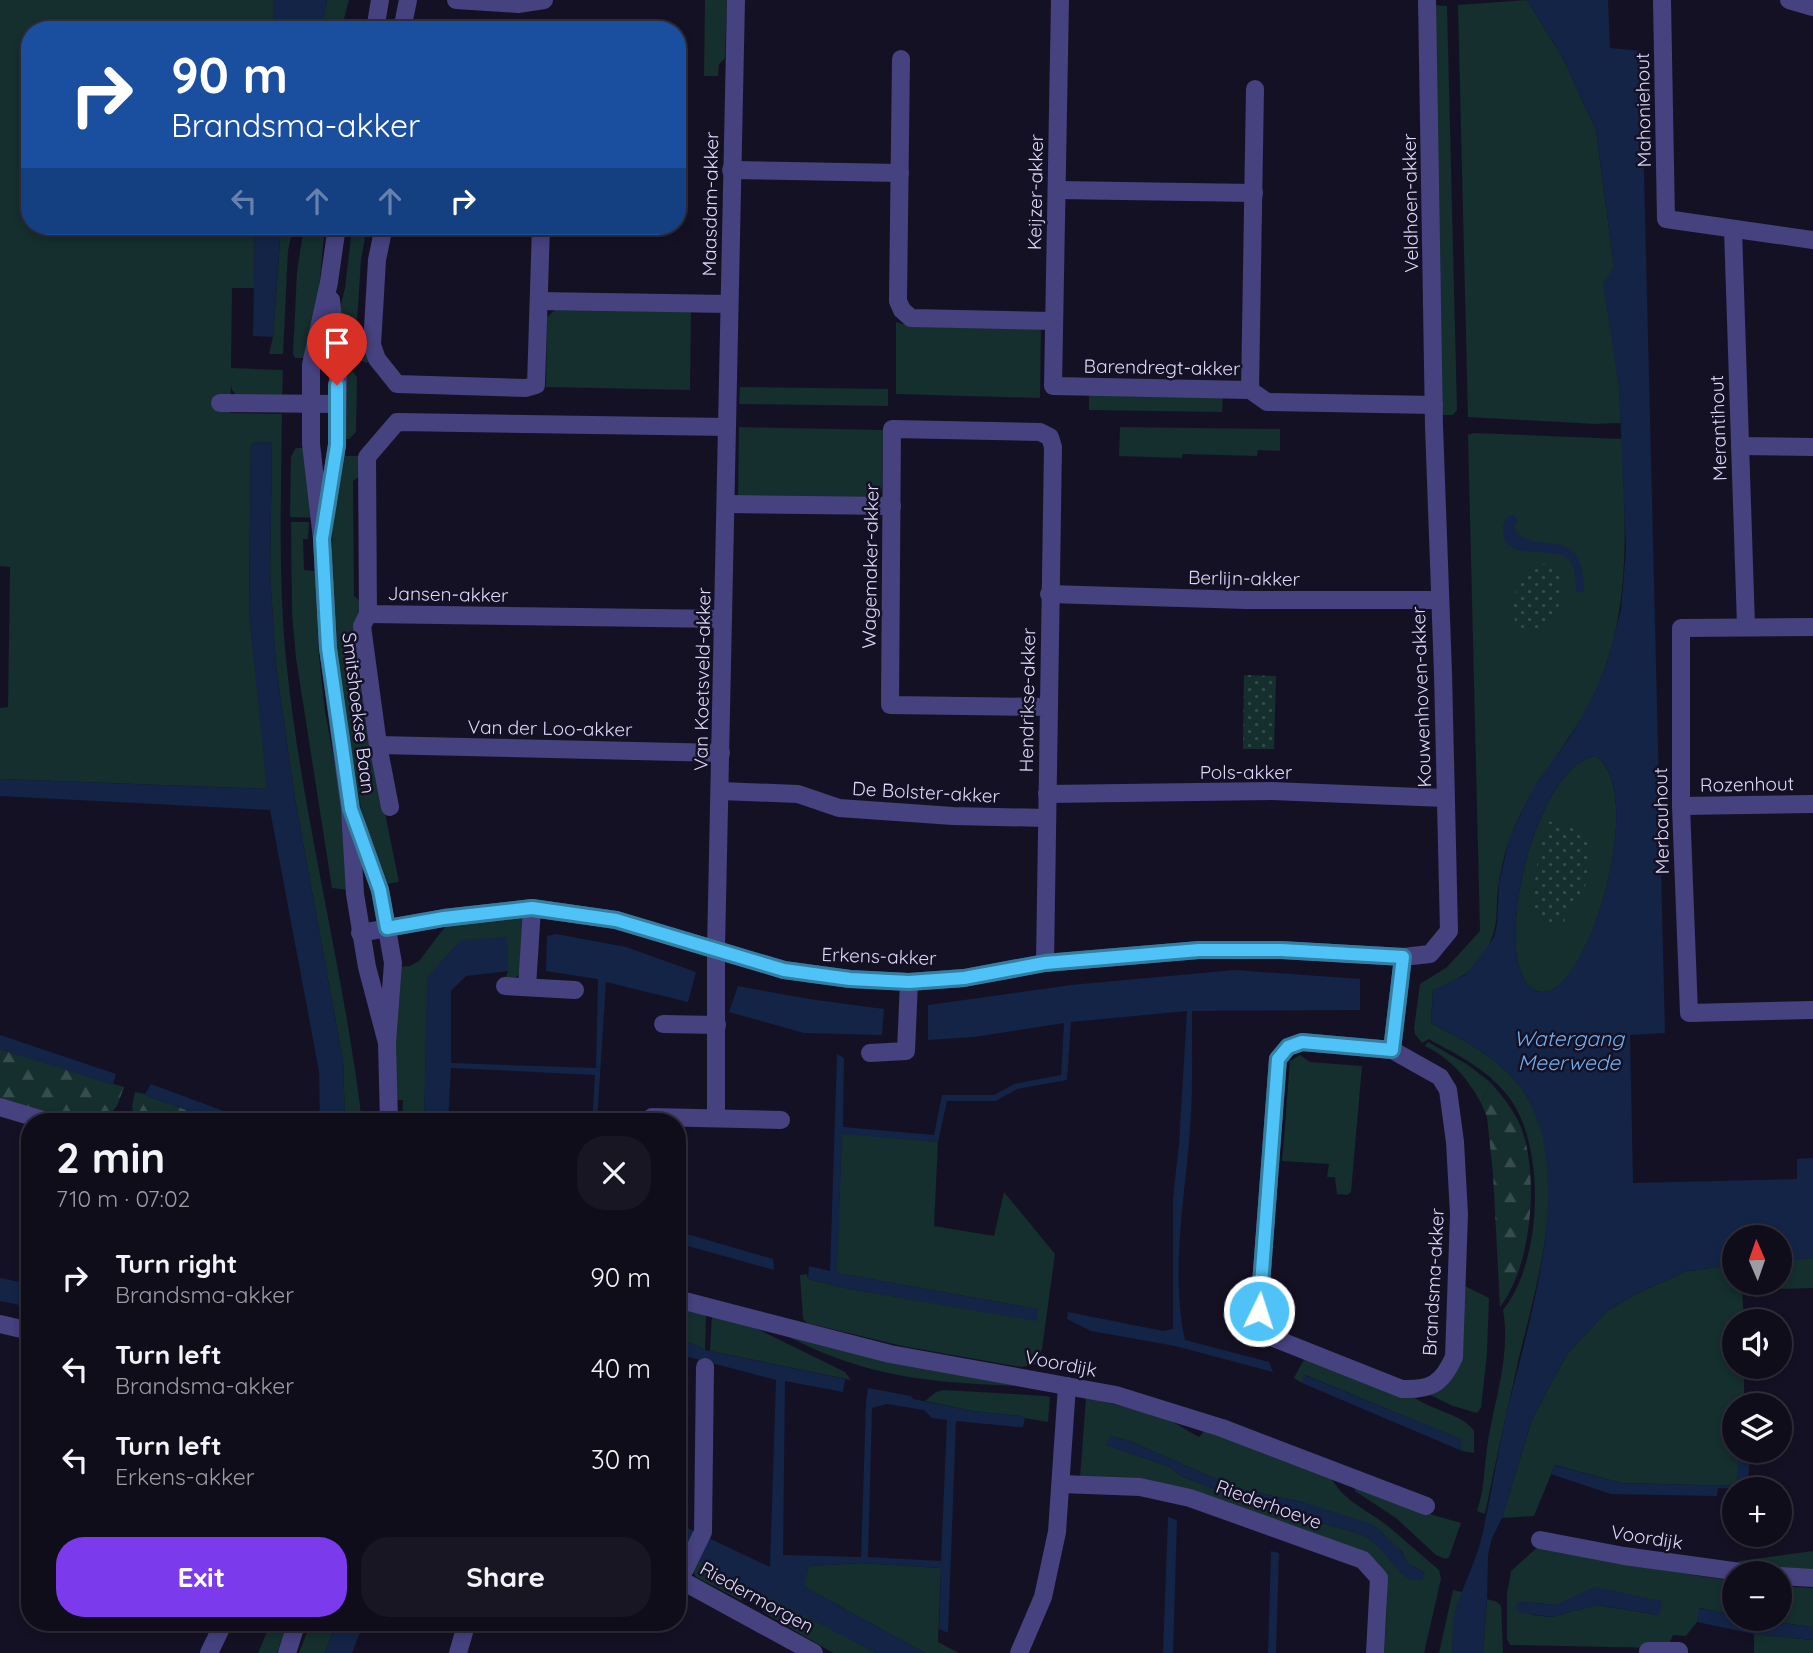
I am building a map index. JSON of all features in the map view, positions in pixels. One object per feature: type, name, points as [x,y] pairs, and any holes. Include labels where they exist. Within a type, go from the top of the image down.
[{"type":"street","points":[[376,21],[380,0]]},
{"type":"street","points":[[404,21],[408,0]]},
{"type":"street","points":[[456,0],[518,4],[544,0]]},
{"type":"street","name":"Maasdam-akker","points":[[727,418],[736,0]]},
{"type":"street","name":"Keijzer-akker","points":[[1053,386],[1060,0]]},
{"type":"street","name":"Veldhoen-akker","points":[[1427,0],[1434,405]]},
{"type":"street","name":"Mahoniehout","points":[[1661,0],[1666,219],[1733,229]]},
{"type":"street","points":[[1789,0],[1813,6]]},
{"type":"street","points":[[901,59],[898,301],[902,310],[911,318],[1054,321]]},
{"type":"street","points":[[1250,390],[1255,89]]},
{"type":"street","points":[[731,170],[900,173]]},
{"type":"street","points":[[1057,190],[1254,193]]},
{"type":"street","points":[[1733,229],[1813,240]]},
{"type":"street","name":"Merantihout","points":[[1733,229],[1746,626]]},
{"type":"street","name":"Smitshoekse Baan","points":[[336,235],[312,365],[311,444],[322,539],[328,648],[351,809],[355,894],[360,933],[387,1043]]},
{"type":"street","points":[[382,235],[377,260],[372,345],[377,359],[397,384],[526,388],[536,385],[541,235]]},
{"type":"street","name":"Smitshoekse Baan","points":[[322,539],[337,445],[338,365],[329,282]]},
{"type":"street","points":[[539,301],[729,304]]},
{"type":"street","name":"Barendregt-akker","points":[[1053,386],[1250,390],[1267,402],[1434,405]]},
{"type":"street","points":[[220,404],[337,404]]},
{"type":"street","name":"Kouwenhoven-akker","points":[[1403,957],[1430,954],[1449,931],[1434,405]]},
{"type":"street","name":"Van Koetsveld-akker","points":[[716,1118],[716,949],[727,418]]},
{"type":"street","name":"Jansen-akker","points":[[723,619],[368,614],[367,457],[397,422],[727,418]]},
{"type":"street","name":"Wagemaker-akker","points":[[1048,707],[890,705],[892,429],[1040,432],[1050,438]]},
{"type":"street","name":"Hendrikse-akker","points":[[1045,963],[1053,447],[1050,438]]},
{"type":"street","points":[[1740,446],[1813,447]]},
{"type":"street","points":[[726,504],[892,506]]},
{"type":"street","name":"Berlijn-akker","points":[[1049,594],[1246,600],[1439,600]]},
{"type":"street","points":[[368,614],[362,626],[378,745],[390,807]]},
{"type":"street","points":[[1746,626],[1813,626]]},
{"type":"street","name":"Merbauhout","points":[[1746,626],[1681,628],[1681,806],[1689,1013],[1813,1010]]},
{"type":"street","name":"Van der Loo-akker","points":[[378,745],[721,753]]},
{"type":"street","name":"Pols-akker","points":[[1047,793],[1272,791],[1444,798]]},
{"type":"street","name":"De Bolster-akker","points":[[720,792],[798,794],[839,808],[953,816],[1047,818]]},
{"type":"street","name":"Rozenhout","points":[[1681,806],[1813,804]]},
{"type":"street","name":"Smitshoekse Baan","points":[[351,809],[380,890],[393,963],[387,1043],[389,1113]]},
{"type":"street","points":[[527,987],[532,908]]},
{"type":"street","name":"Erkens-akker","points":[[360,933],[444,918],[532,908],[616,920],[784,970],[850,979],[909,982],[964,978],[1045,963],[1199,950],[1281,950],[1403,957]]},
{"type":"street","points":[[1392,1050],[1403,957]]},
{"type":"street","points":[[870,1053],[906,1051],[909,982]]},
{"type":"street","points":[[505,986],[575,990]]},
{"type":"street","points":[[663,1024],[717,1025]]},
{"type":"street","name":"Brandsma-akker","points":[[1302,1042],[1392,1050],[1440,1077],[1448,1090],[1455,1142],[1459,1214],[1454,1357],[1446,1375],[1432,1386],[1418,1389],[1402,1389],[1276,1339],[1264,1327],[1259,1311],[1278,1059],[1288,1047],[1302,1042]]},
{"type":"street","points":[[0,1107],[21,1113]]},
{"type":"street","points":[[686,1118],[781,1120]]},
{"type":"street","name":"Voordijk","points":[[686,1301],[890,1354],[1116,1395],[1222,1428],[1426,1506]]},
{"type":"street","points":[[0,1324],[21,1329]]},
{"type":"street","name":"Riedermorgen","points":[[686,1564],[703,1532],[705,1367]]},
{"type":"street","points":[[1018,1653],[1043,1597],[1057,1532],[1067,1386]]},
{"type":"street","name":"Riederhoeve","points":[[1061,1484],[1140,1487],[1190,1498],[1363,1560],[1379,1578],[1375,1653]]},
{"type":"street","name":"Voordijk","points":[[1540,1540],[1624,1556],[1722,1569]]},
{"type":"street","name":"Riedermorgen","points":[[686,1577],[814,1653]]},
{"type":"street","points":[[1792,1577],[1813,1578]]},
{"type":"street","points":[[209,1653],[220,1631]]},
{"type":"street","points":[[287,1653],[294,1631]]},
{"type":"street","points":[[458,1653],[464,1631]]},
{"type":"street","points":[[1648,1651],[1679,1647]]},
{"type":"green space","points":[[0,0],[273,0],[273,21],[21,21],[21,235],[255,235],[254,288],[232,288],[231,368],[283,370],[282,396],[237,396],[231,385],[230,413],[282,414],[281,573],[287,668],[303,782],[345,1008],[361,1113],[345,1113],[343,1061],[295,799],[276,666],[270,574],[272,442],[251,443],[249,611],[268,789],[0,779],[0,708],[8,707],[10,567],[0,566]]},
{"type":"green space","points":[[327,0],[349,0],[343,21],[323,21]]},
{"type":"green space","points":[[705,0],[727,0],[725,58],[719,64],[718,76],[704,76]]},
{"type":"green space","points":[[1527,0],[1562,56],[1596,130],[1614,267],[1612,335],[1621,423],[1468,417],[1458,5]]},
{"type":"green space","points":[[1433,5],[1447,6],[1457,410],[1453,415],[1440,415],[1439,412],[1442,396]]},
{"type":"green space","points":[[280,235],[291,235],[283,354],[269,354],[273,337]]},
{"type":"green space","points":[[303,235],[324,235],[315,330],[305,358],[295,358],[293,354],[297,272]]},
{"type":"green space","points":[[348,235],[365,235],[356,336],[364,343],[369,361],[366,363],[349,354],[340,308],[351,237]]},
{"type":"green space","points":[[555,310],[691,311],[690,390],[546,387],[547,317]]},
{"type":"green space","points":[[896,322],[1041,328],[1040,398],[896,394]]},
{"type":"green space","points":[[345,370],[352,371],[357,377],[356,432],[349,439],[344,439]]},
{"type":"green space","points":[[740,387],[888,389],[888,406],[739,404]]},
{"type":"green space","points":[[1089,390],[1223,393],[1222,412],[1089,410]]},
{"type":"green space","points":[[739,427],[883,430],[882,488],[878,496],[870,498],[738,497]]},
{"type":"green space","points":[[1120,427],[1280,429],[1280,451],[1258,450],[1257,456],[1119,456]]},
{"type":"green space","points":[[1474,433],[1622,439],[1625,538],[1620,604],[1605,668],[1582,717],[1539,782],[1511,836],[1500,876],[1495,926],[1490,943],[1468,971],[1433,990],[1431,1023],[1494,1060],[1515,1080],[1539,1122],[1547,1155],[1547,1225],[1541,1261],[1485,1514],[1477,1511],[1504,1359],[1503,1310],[1516,1289],[1526,1264],[1532,1236],[1535,1206],[1530,1148],[1522,1122],[1503,1090],[1476,1066],[1429,1039],[1422,1043],[1414,1028],[1420,984],[1447,967],[1480,931],[1468,435]]},
{"type":"green space","points":[[297,448],[305,448],[315,518],[290,517],[291,457]]},
{"type":"green space","points":[[343,456],[361,456],[361,475],[353,481],[354,596],[361,602],[375,764],[399,882],[386,884],[364,826],[343,703],[335,628],[333,494]]},
{"type":"green space","points":[[291,522],[309,522],[308,539],[303,539],[304,570],[315,571],[319,656],[325,711],[348,836],[349,890],[332,888],[296,658],[292,613]]},
{"type":"green space","points":[[1546,564],[1556,570],[1561,579],[1560,602],[1546,623],[1525,631],[1516,624],[1515,596],[1529,572]]},
{"type":"green space","points":[[1244,675],[1276,676],[1274,749],[1243,749]]},
{"type":"green space","points":[[1596,756],[1611,776],[1616,808],[1614,847],[1606,888],[1594,927],[1578,961],[1561,984],[1543,992],[1525,982],[1517,955],[1516,919],[1522,876],[1534,834],[1551,796],[1572,768]]},
{"type":"green space","points":[[1548,821],[1589,833],[1590,877],[1562,925],[1539,920],[1532,904],[1539,850]]},
{"type":"green space","points":[[522,915],[528,925],[524,970],[514,979],[505,979],[508,971],[428,977],[424,1113],[402,1113],[403,1100],[397,1100],[393,1011],[398,967],[410,966],[419,961],[448,923]]},
{"type":"green space","points":[[1428,1042],[1468,1065],[1490,1082],[1481,1103],[1458,1070],[1425,1046]]},
{"type":"green space","points":[[0,1049],[124,1087],[117,1106],[111,1113],[46,1113],[0,1099]]},
{"type":"green space","points":[[1300,1055],[1310,1062],[1362,1066],[1351,1192],[1347,1195],[1337,1194],[1335,1177],[1327,1177],[1329,1164],[1282,1161],[1290,1061]]},
{"type":"green space","points":[[1490,1082],[1518,1121],[1524,1136],[1531,1177],[1525,1248],[1511,1290],[1500,1307],[1493,1173],[1487,1117],[1481,1103]]},
{"type":"green space","points":[[135,1092],[196,1113],[133,1113]]},
{"type":"green space","points":[[842,1133],[938,1142],[934,1226],[994,1236],[1004,1192],[1055,1254],[1042,1349],[1035,1364],[1021,1367],[902,1346],[807,1323],[803,1319],[800,1275],[807,1274],[808,1279],[850,1289],[1036,1320],[1037,1309],[836,1273]]},
{"type":"green space","points":[[1813,1258],[1813,1288],[1792,1289],[1792,1259]]},
{"type":"green space","points":[[1722,1266],[1722,1295],[1742,1295],[1743,1309],[1722,1309],[1722,1379],[1744,1379],[1744,1393],[1722,1393],[1722,1463],[1739,1463],[1738,1477],[1722,1477],[1722,1486],[1621,1483],[1555,1465],[1534,1516],[1502,1518],[1532,1419],[1567,1354],[1608,1310],[1684,1272]]},
{"type":"green space","points":[[1465,1286],[1489,1298],[1487,1353],[1481,1408],[1477,1413],[1453,1406],[1428,1394],[1440,1389]]},
{"type":"green space","points":[[686,1308],[706,1314],[705,1350],[686,1342]]},
{"type":"green space","points":[[712,1315],[749,1325],[845,1372],[851,1380],[710,1351]]},
{"type":"green space","points":[[791,1336],[1016,1386],[927,1380],[874,1370],[820,1351]]},
{"type":"green space","points":[[1307,1359],[1412,1396],[1455,1416],[1474,1431],[1474,1453],[1462,1451],[1460,1439],[1305,1375],[1302,1383],[1294,1378],[1303,1361]]},
{"type":"green space","points":[[944,1390],[1050,1397],[1048,1422],[925,1401],[936,1392]]},
{"type":"green space","points":[[1086,1397],[1166,1418],[1199,1437],[1206,1429],[1331,1477],[1342,1493],[1389,1527],[1439,1570],[1441,1579],[1424,1653],[1384,1653],[1386,1609],[1383,1575],[1379,1565],[1364,1552],[1080,1478]],"holes":[[[1110,1436],[1130,1441],[1236,1488],[1302,1502],[1401,1550],[1407,1563],[1425,1573],[1401,1573],[1385,1552],[1364,1535],[1246,1501],[1181,1476],[1170,1467],[1107,1445]]]},
{"type":"green space","points":[[1354,1487],[1461,1523],[1449,1557],[1446,1559],[1436,1555],[1396,1518],[1355,1491]]},
{"type":"green space","points":[[1541,1544],[1614,1563],[1722,1579],[1722,1613],[1700,1608],[1697,1622],[1686,1636],[1673,1635],[1670,1642],[1661,1648],[1510,1645],[1507,1639],[1507,1594],[1511,1571]],"holes":[[[1661,1601],[1658,1615],[1597,1605],[1551,1617],[1533,1615],[1521,1602],[1557,1605]]]},
{"type":"green space","points":[[1813,1551],[1813,1572],[1792,1570],[1792,1561],[1740,1561]]},
{"type":"green space","points":[[697,1559],[876,1653],[833,1653],[763,1612],[767,1604],[746,1593],[742,1601],[696,1577],[693,1572]]},
{"type":"green space","points":[[861,1563],[941,1568],[938,1642],[959,1653],[925,1653],[803,1584],[809,1566]]},
{"type":"green space","points":[[1792,1587],[1813,1588],[1813,1627],[1792,1624]]},
{"type":"green space","points":[[1453,1590],[1462,1592],[1454,1618],[1452,1653],[1439,1653]]},
{"type":"green space","points":[[1487,1599],[1501,1606],[1503,1653],[1483,1653]]},
{"type":"green space","points":[[267,1631],[285,1631],[277,1653],[258,1653]]},
{"type":"green space","points":[[308,1631],[334,1631],[325,1653],[299,1653]]},
{"type":"green space","points":[[1754,1634],[1813,1640],[1813,1653],[1754,1653]]},
{"type":"water","points":[[273,0],[327,0],[323,21],[273,21]]},
{"type":"water","name":"Watergang Meerwede","points":[[1527,0],[1608,0],[1610,48],[1641,51],[1665,1033],[1630,1035],[1633,1183],[1797,1179],[1797,1159],[1813,1158],[1813,1258],[1792,1259],[1792,1225],[1722,1225],[1722,1266],[1684,1272],[1634,1295],[1608,1310],[1567,1354],[1532,1419],[1502,1518],[1492,1538],[1488,1555],[1483,1653],[1452,1653],[1454,1616],[1482,1536],[1506,1416],[1535,1296],[1548,1206],[1547,1164],[1539,1125],[1523,1091],[1493,1060],[1431,1023],[1433,990],[1465,975],[1494,937],[1499,884],[1509,839],[1535,785],[1568,740],[1592,699],[1607,663],[1621,610],[1626,549],[1619,386],[1603,284],[1614,267],[1596,130],[1562,56]],"holes":[[[1596,756],[1611,776],[1616,807],[1614,846],[1594,927],[1578,960],[1561,984],[1543,992],[1525,982],[1517,955],[1516,919],[1522,876],[1534,834],[1551,796],[1572,768]]]},
{"type":"water","points":[[255,235],[280,235],[273,337],[253,336]]},
{"type":"water","points":[[272,442],[270,574],[276,666],[295,799],[343,1061],[345,1113],[320,1113],[319,1071],[270,810],[0,796],[0,779],[267,789],[249,611],[251,443]]},
{"type":"water","points":[[1513,515],[1518,520],[1514,527],[1522,536],[1532,541],[1566,547],[1575,554],[1582,568],[1584,590],[1576,591],[1574,570],[1568,559],[1552,553],[1530,552],[1511,547],[1505,540],[1503,524]]},
{"type":"water","points":[[556,934],[626,947],[696,972],[688,1002],[606,982],[598,1113],[593,1113],[595,1075],[451,1068],[448,1113],[424,1113],[427,977],[461,940],[507,937],[508,971],[466,976],[451,991],[451,1063],[596,1068],[598,979],[546,971],[547,936]]},
{"type":"water","points":[[1235,970],[1360,979],[1360,1010],[1192,1011],[1191,1115],[1179,1261],[1185,1340],[1269,1362],[1273,1372],[1175,1346],[1091,1331],[1067,1319],[1068,1312],[1163,1331],[1173,1329],[1173,1198],[1187,1011],[1071,1022],[1067,1080],[1017,1089],[996,1101],[947,1101],[938,1142],[842,1134],[837,1273],[1038,1309],[1036,1321],[850,1289],[808,1279],[809,1266],[830,1271],[837,1054],[844,1058],[843,1127],[934,1135],[942,1095],[994,1095],[1014,1084],[1061,1075],[1064,1023],[974,1037],[928,1040],[928,1005],[1071,985]]},
{"type":"water","points":[[738,986],[884,1009],[882,1035],[804,1033],[729,1012]]},
{"type":"water","points":[[0,1035],[116,1074],[113,1085],[0,1049]]},
{"type":"water","points":[[151,1084],[229,1113],[196,1113],[145,1094]]},
{"type":"water","points":[[686,1234],[773,1259],[774,1270],[686,1246]]},
{"type":"water","points":[[0,1278],[21,1282],[21,1305],[0,1301]]},
{"type":"water","points":[[686,1342],[705,1350],[845,1379],[843,1392],[785,1381],[783,1555],[861,1557],[868,1388],[972,1411],[1025,1418],[1023,1427],[956,1421],[948,1633],[939,1629],[941,1568],[861,1563],[809,1566],[804,1584],[808,1589],[925,1653],[876,1653],[686,1555],[686,1527],[770,1567],[776,1380],[686,1356]],"holes":[[[887,1404],[924,1410],[932,1418],[947,1420],[941,1561],[868,1557],[872,1408]]]},
{"type":"water","points":[[1304,1375],[1461,1439],[1462,1451],[1302,1383]]},
{"type":"water","points":[[1110,1436],[1130,1441],[1236,1488],[1302,1502],[1368,1523],[1379,1529],[1401,1551],[1407,1563],[1425,1573],[1422,1580],[1410,1580],[1406,1577],[1377,1545],[1364,1535],[1246,1501],[1181,1476],[1170,1467],[1106,1445]]},
{"type":"water","points":[[1739,1463],[1749,1463],[1749,1477],[1737,1477]]},
{"type":"water","points":[[1554,1465],[1621,1483],[1722,1486],[1722,1488],[1718,1488],[1717,1496],[1611,1494],[1551,1474]]},
{"type":"water","points":[[1168,1517],[1177,1520],[1173,1653],[1163,1653]]},
{"type":"water","points":[[1271,1551],[1279,1553],[1276,1653],[1268,1653]]},
{"type":"water","points":[[1594,1587],[1662,1601],[1659,1615],[1597,1605],[1551,1617],[1518,1612],[1516,1607],[1517,1603],[1521,1602],[1557,1605]]},
{"type":"water","points":[[1699,1608],[1722,1613],[1722,1627],[1697,1622]]},
{"type":"water","points":[[1792,1624],[1813,1627],[1813,1640],[1740,1631],[1792,1631]]},
{"type":"water","points":[[334,1631],[361,1631],[352,1653],[325,1653]]},
{"type":"route","points":[[337,385],[337,445],[322,539],[328,648],[351,809],[380,890],[387,928],[444,918],[532,908],[616,920],[784,970],[850,979],[909,982],[964,978],[1045,963],[1199,950],[1281,950],[1403,957],[1392,1050],[1302,1042],[1288,1047],[1278,1059],[1259,1311]]}]
